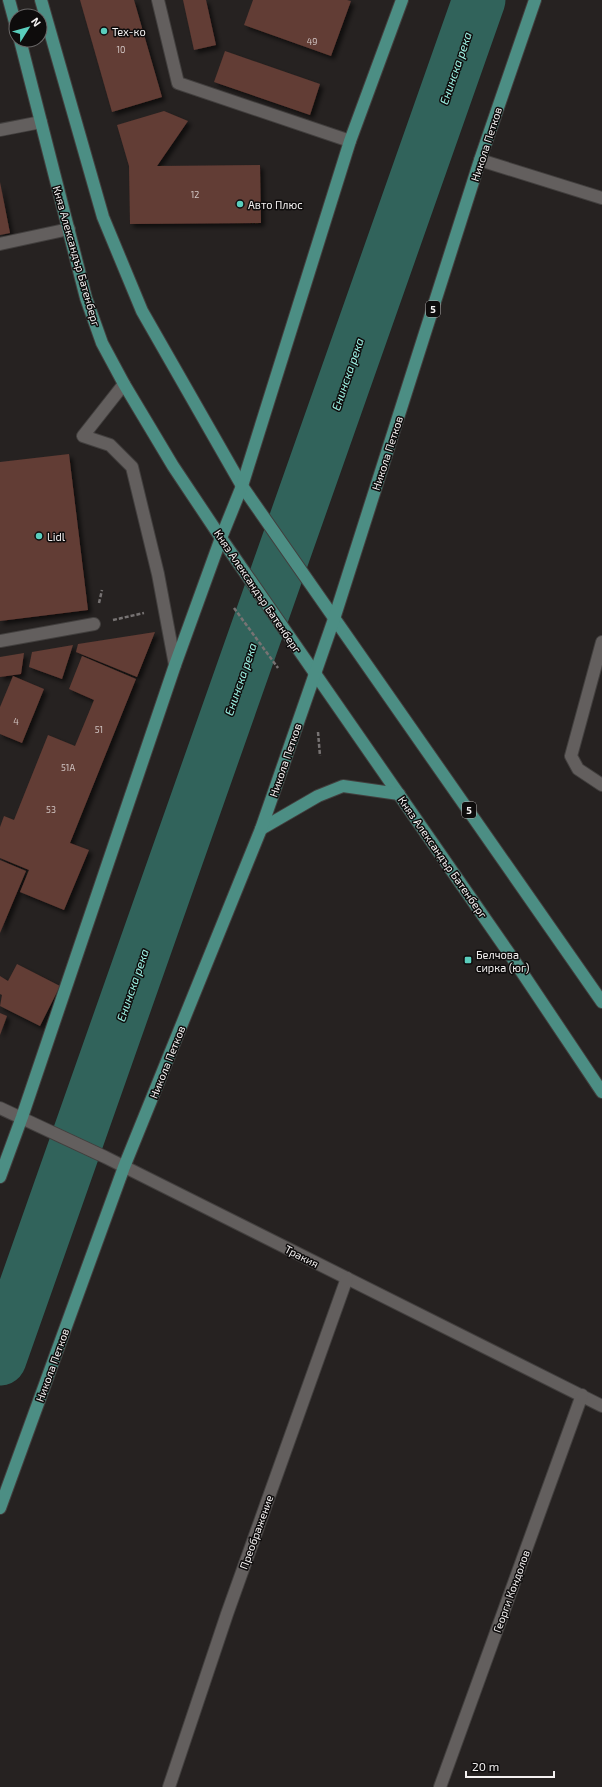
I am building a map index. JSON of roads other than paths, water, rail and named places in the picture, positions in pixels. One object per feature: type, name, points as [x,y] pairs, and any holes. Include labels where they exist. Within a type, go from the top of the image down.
[{"type":"main road","points":[[41,0],[103,216],[142,311],[242,486],[334,619]]},
{"type":"main road","points":[[0,1177],[22,1118],[175,665],[221,538],[242,486],[350,141],[402,0]]},
{"type":"main road","name":"Никола Петков","points":[[0,1508],[124,1167],[261,829],[334,619],[480,160],[535,0]]},
{"type":"main road","name":"Княз Александър Батенберг","points":[[22,48],[86,298],[102,344],[124,384],[173,466],[221,538],[507,950],[602,1092]]},
{"type":"main road","name":"5","points":[[334,619],[602,1002]]},
{"type":"main road","points":[[261,829],[318,796],[343,786],[399,794]]},
{"type":"street","points":[[158,0],[178,83],[350,141]]},
{"type":"street","points":[[0,130],[41,122]]},
{"type":"street","points":[[480,160],[602,198]]},
{"type":"street","points":[[0,244],[69,229]]},
{"type":"street","points":[[124,384],[83,436],[110,445],[132,467],[158,574],[175,665]]},
{"type":"street","points":[[0,642],[94,624]]},
{"type":"street","points":[[602,642],[571,756],[578,769],[602,785]]},
{"type":"street","name":"Тракия","points":[[0,1108],[105,1157],[602,1406]]},
{"type":"street","name":"Преображение","points":[[169,1787],[227,1614],[347,1278]]},
{"type":"street","name":"Георги Кондолов","points":[[440,1787],[582,1395]]},
{"type":"waterway","name":"Енинска река","points":[[0,1359],[479,0]]},
{"type":"place","name":"Тех-ко","points":[[104,31]]},
{"type":"place","name":"Авто Плюс","points":[[240,204]]},
{"type":"place","name":"Lidl","points":[[39,536]]},
{"type":"place","name":"Белчова сирка (юг)","points":[[468,960]]}]
